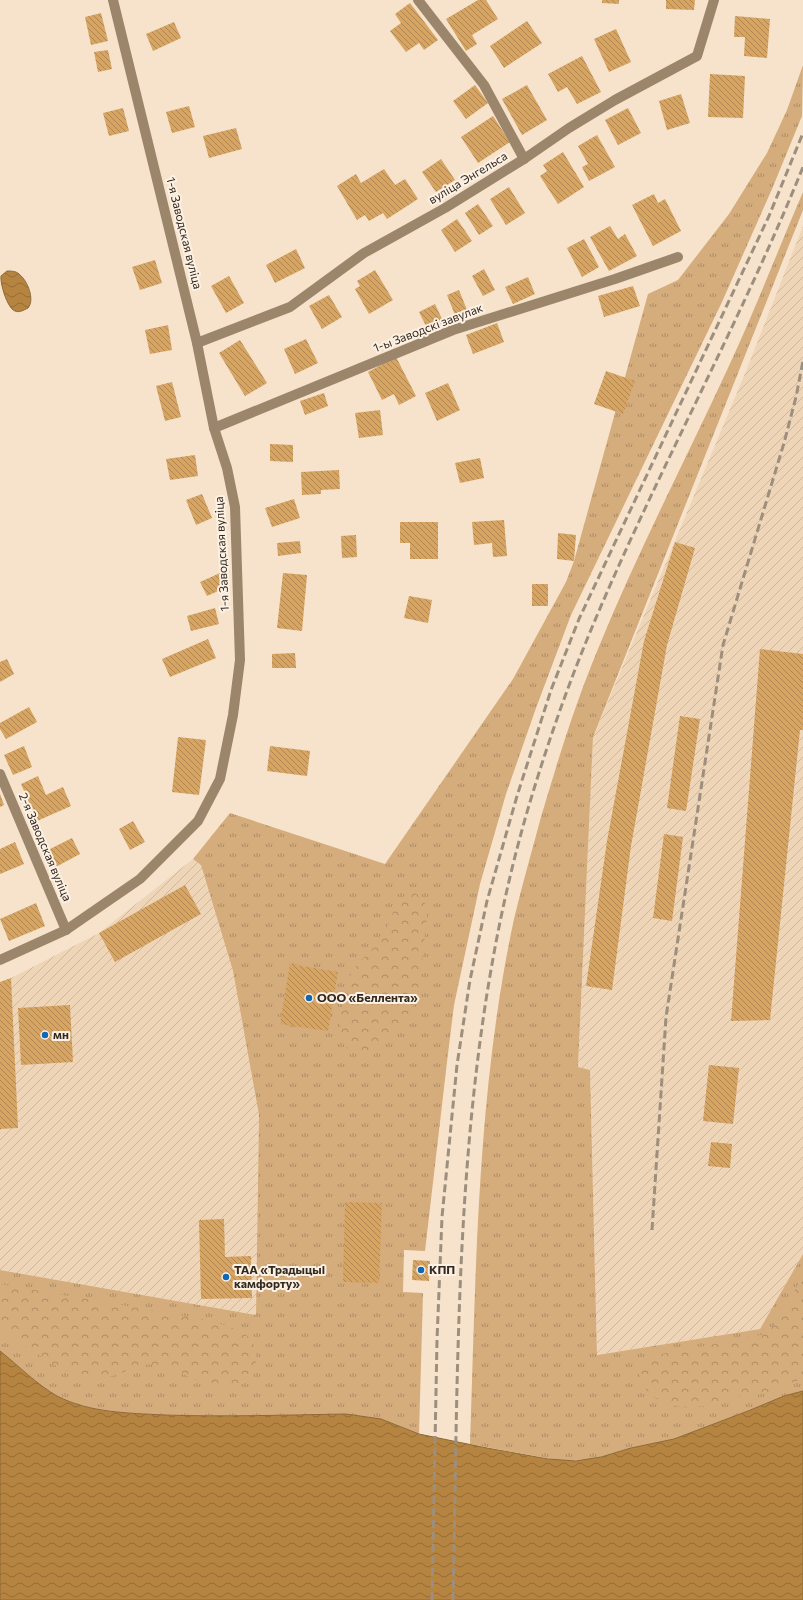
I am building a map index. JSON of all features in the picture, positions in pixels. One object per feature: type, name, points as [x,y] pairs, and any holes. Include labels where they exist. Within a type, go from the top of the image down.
[{"type":"street","name":"1-я Заводская вуліца","points":[[0,960],[66,930],[140,879],[198,821],[220,779],[233,716],[240,660],[235,507],[227,468],[214,428],[197,343],[113,0]]},
{"type":"street","points":[[418,0],[484,85],[524,160]]},
{"type":"street","name":"вуліца Энгельса","points":[[197,343],[290,307],[364,253],[445,208],[524,160],[569,128],[615,100],[697,56],[714,0]]},
{"type":"street","name":"1-ы Заводскі завулак","points":[[214,428],[453,330],[615,279],[678,257]]},
{"type":"street","name":"2-я Заводская вуліца","points":[[0,774],[66,930]]},
{"type":"shaded area","points":[[803,226],[803,1254],[760,1329],[597,1355],[590,1070],[578,1067],[593,737],[746,371]]},
{"type":"shaded area","points":[[193,859],[201,865],[233,971],[259,1115],[256,1315],[0,1270],[0,982],[11,978],[99,933]]},
{"type":"green space","points":[[803,65],[802,116],[772,189],[722,302],[571,615],[506,794],[480,884],[454,1005],[425,1251],[404,1250],[403,1292],[423,1293],[419,1434],[381,1419],[346,1414],[209,1416],[137,1414],[96,1409],[70,1402],[57,1396],[0,1351],[0,1270],[256,1315],[259,1115],[233,971],[201,865],[193,859],[230,813],[385,864],[513,679],[566,582],[574,561],[648,294],[678,280],[729,214],[767,153],[787,110]]},
{"type":"green space","points":[[803,192],[803,210],[593,737],[578,1067],[590,1070],[597,1355],[760,1329],[803,1254],[803,1391],[784,1396],[674,1439],[631,1448],[589,1460],[562,1461],[470,1444],[480,1180],[492,1049],[514,919],[541,817],[574,711],[613,613],[738,346]]},
{"type":"green space","points":[[408,893],[415,893],[421,898],[426,905],[427,912],[422,965],[415,1002],[404,1026],[395,1036],[378,1048],[369,1052],[352,1052],[346,1046],[341,1036],[340,1029],[344,999],[349,980],[356,967],[381,939],[398,902]]},
{"type":"green space","points":[[803,1276],[803,1380],[763,1394],[736,1397],[697,1407],[682,1407],[667,1404],[651,1395],[646,1390],[640,1377],[641,1370],[643,1364],[657,1355],[761,1335],[769,1331],[776,1323]]},
{"type":"green space","points":[[0,1284],[208,1320],[225,1325],[237,1330],[251,1340],[255,1347],[256,1355],[253,1371],[242,1383],[228,1388],[210,1385],[168,1367],[152,1364],[103,1378],[75,1374],[49,1362],[0,1330]]},
{"type":"water","points":[[7,271],[18,273],[28,286],[31,300],[28,308],[18,312],[12,309],[9,305],[1,279],[1,276]]},
{"type":"water","points":[[0,1351],[57,1396],[70,1402],[96,1409],[123,1413],[187,1416],[346,1414],[381,1419],[419,1434],[487,1448],[548,1459],[576,1461],[601,1457],[631,1448],[674,1439],[784,1396],[803,1391],[803,1600],[0,1600]]},
{"type":"building","points":[[478,0],[486,0],[498,19],[472,35],[477,44],[466,51],[446,19]]},
{"type":"building","points":[[602,0],[619,0],[619,4],[602,3]]},
{"type":"building","points":[[666,0],[695,0],[694,10],[666,9]]},
{"type":"building","points":[[410,3],[438,40],[424,50],[419,43],[406,52],[390,31],[401,23],[395,14]]},
{"type":"building","points":[[101,13],[108,41],[91,45],[85,17]]},
{"type":"building","points":[[735,16],[770,19],[767,58],[744,56],[745,37],[734,37]]},
{"type":"building","points":[[527,21],[542,43],[504,68],[490,46]]},
{"type":"building","points":[[174,22],[181,38],[153,51],[146,34]]},
{"type":"building","points":[[616,29],[631,62],[609,72],[594,39]]},
{"type":"building","points":[[108,50],[112,69],[98,72],[94,52]]},
{"type":"building","points":[[582,56],[601,92],[577,104],[567,87],[558,92],[548,74]]},
{"type":"building","points":[[710,74],[745,76],[743,118],[708,117]]},
{"type":"building","points":[[475,85],[488,103],[466,119],[453,101]]},
{"type":"building","points":[[527,85],[547,120],[522,135],[502,99]]},
{"type":"building","points":[[681,94],[690,123],[667,130],[659,101]]},
{"type":"building","points":[[189,106],[195,127],[172,133],[166,112]]},
{"type":"building","points":[[123,108],[129,131],[109,136],[103,113]]},
{"type":"building","points":[[628,108],[641,133],[618,145],[605,120]]},
{"type":"building","points":[[493,116],[510,142],[478,163],[461,137]]},
{"type":"building","points":[[236,128],[242,149],[209,158],[203,136]]},
{"type":"building","points":[[597,135],[615,167],[589,181],[582,167],[588,164],[578,146]]},
{"type":"building","points":[[563,152],[584,187],[558,204],[540,176],[547,171],[543,165]]},
{"type":"building","points":[[441,159],[455,180],[436,192],[422,172]]},
{"type":"building","points":[[384,169],[395,185],[405,179],[418,199],[387,219],[383,213],[369,221],[365,215],[357,220],[337,186],[356,174],[361,183]]},
{"type":"building","points":[[509,187],[525,213],[506,225],[490,199]]},
{"type":"building","points":[[654,194],[658,203],[665,199],[681,231],[653,246],[632,205]]},
{"type":"building","points":[[478,204],[493,226],[479,235],[465,213]]},
{"type":"building","points":[[457,219],[472,241],[455,252],[441,230]]},
{"type":"building","points":[[610,226],[618,239],[625,234],[637,256],[609,271],[590,237]]},
{"type":"building","points":[[584,239],[599,267],[582,277],[567,248]]},
{"type":"building","points":[[296,249],[305,268],[275,283],[266,265]]},
{"type":"building","points":[[155,260],[162,283],[140,290],[132,267]]},
{"type":"building","points":[[484,269],[495,290],[483,296],[472,276]]},
{"type":"building","points":[[375,270],[393,300],[369,314],[355,289],[360,286],[357,281]]},
{"type":"building","points":[[229,276],[244,303],[226,313],[211,286]]},
{"type":"building","points":[[528,277],[535,294],[513,304],[505,287]]},
{"type":"building","points":[[633,286],[640,306],[604,317],[598,296]]},
{"type":"building","points":[[459,290],[469,315],[457,320],[447,295]]},
{"type":"building","points":[[329,295],[342,317],[322,329],[309,306]]},
{"type":"building","points":[[435,304],[444,323],[428,330],[419,312]]},
{"type":"building","points":[[497,323],[504,342],[473,354],[466,335]]},
{"type":"building","points":[[168,325],[172,350],[150,354],[145,330]]},
{"type":"building","points":[[306,339],[318,363],[295,374],[284,349]]},
{"type":"building","points":[[240,340],[267,383],[245,396],[219,353]]},
{"type":"building","points":[[396,357],[416,396],[399,405],[394,394],[382,400],[368,372]]},
{"type":"building","points":[[606,371],[635,381],[623,414],[594,404]]},
{"type":"building","points":[[172,382],[181,417],[165,421],[156,386]]},
{"type":"building","points":[[448,383],[460,410],[437,421],[425,393]]},
{"type":"building","points":[[324,393],[328,406],[305,415],[300,401]]},
{"type":"building","points":[[380,410],[383,435],[359,438],[355,413]]},
{"type":"building","points":[[270,444],[293,445],[293,462],[270,461]]},
{"type":"building","points":[[195,455],[198,476],[170,480],[166,459]]},
{"type":"building","points":[[480,458],[484,478],[460,483],[455,463]]},
{"type":"building","points":[[339,470],[340,489],[321,490],[321,494],[302,495],[301,472]]},
{"type":"building","points":[[202,494],[212,518],[196,525],[186,500]]},
{"type":"building","points":[[294,499],[300,518],[272,527],[265,508]]},
{"type":"building","points":[[504,520],[507,556],[493,557],[492,543],[474,545],[472,522]]},
{"type":"building","points":[[400,522],[438,522],[438,559],[410,559],[410,543],[400,543]]},
{"type":"building","points":[[558,533],[576,535],[574,561],[557,559]]},
{"type":"building","points":[[356,535],[357,557],[342,558],[341,536]]},
{"type":"building","points":[[300,541],[301,553],[278,556],[277,543]]},
{"type":"building","points":[[675,542],[695,548],[667,645],[631,846],[612,990],[586,986],[607,841],[644,641]]},
{"type":"building","points":[[220,573],[227,587],[207,596],[200,582]]},
{"type":"building","points":[[283,573],[307,575],[302,631],[277,628]]},
{"type":"building","points":[[532,584],[548,584],[548,606],[532,606]]},
{"type":"building","points":[[409,596],[432,600],[428,623],[404,618]]},
{"type":"building","points":[[215,608],[219,624],[191,631],[187,616]]},
{"type":"building","points":[[208,639],[216,658],[170,677],[162,659]]},
{"type":"building","points":[[760,649],[803,654],[803,730],[800,730],[770,1020],[731,1021]]},
{"type":"building","points":[[295,653],[296,668],[272,668],[272,654]]},
{"type":"building","points":[[7,659],[14,674],[0,682],[0,662]]},
{"type":"building","points":[[29,707],[37,722],[6,739],[0,729],[0,723]]},
{"type":"building","points":[[680,716],[700,719],[686,811],[667,808]]},
{"type":"building","points":[[178,737],[206,740],[199,795],[172,792]]},
{"type":"building","points":[[24,746],[32,767],[13,775],[4,755]]},
{"type":"building","points":[[270,746],[310,751],[307,776],[267,771]]},
{"type":"building","points":[[38,776],[46,795],[63,787],[71,806],[37,821],[21,784]]},
{"type":"building","points":[[0,794],[4,805],[0,807]]},
{"type":"building","points":[[133,821],[145,842],[130,850],[119,829]]},
{"type":"building","points":[[664,834],[683,837],[672,921],[653,918]]},
{"type":"building","points":[[72,838],[80,854],[52,869],[44,852]]},
{"type":"building","points":[[15,842],[24,864],[0,874],[0,849]]},
{"type":"building","points":[[185,885],[201,914],[115,962],[99,933]]},
{"type":"building","points":[[36,903],[45,926],[9,941],[0,919]]},
{"type":"building","name":"ООО «Беллента»","points":[[290,964],[338,972],[328,1031],[280,1024]]},
{"type":"building","points":[[11,978],[18,1128],[0,1129],[0,982]]},
{"type":"building","name":"мн","points":[[70,1005],[73,1062],[21,1065],[18,1008]]},
{"type":"building","points":[[709,1065],[739,1068],[733,1124],[703,1121]]},
{"type":"building","points":[[711,1142],[732,1144],[730,1168],[708,1166]]},
{"type":"building","points":[[345,1202],[382,1203],[379,1283],[343,1282]]},
{"type":"building","name":"ТАА «Традыцыі камфорту»","points":[[224,1219],[225,1257],[251,1256],[252,1298],[201,1299],[199,1220]]},
{"type":"building","name":"КПП","points":[[413,1260],[430,1261],[429,1281],[412,1280]]},
{"type":"railway","points":[[432,1600],[437,1340],[442,1217],[457,1065],[470,980],[487,901],[517,796],[551,690],[579,619],[769,216],[803,133]]},
{"type":"railway","points":[[453,1600],[460,1298],[465,1198],[473,1097],[486,998],[505,899],[530,802],[559,712],[584,647],[644,510],[753,283],[803,167]]},
{"type":"railway","points":[[652,1230],[666,1017],[723,645],[784,443],[796,397],[803,361]]},
{"type":"place","name":"ООО «Беллента»","points":[[309,998]]},
{"type":"place","name":"мн","points":[[45,1035]]},
{"type":"place","name":"КПП","points":[[421,1270]]},
{"type":"place","name":"ТАА «Традыцыі камфорту»","points":[[226,1277]]}]
